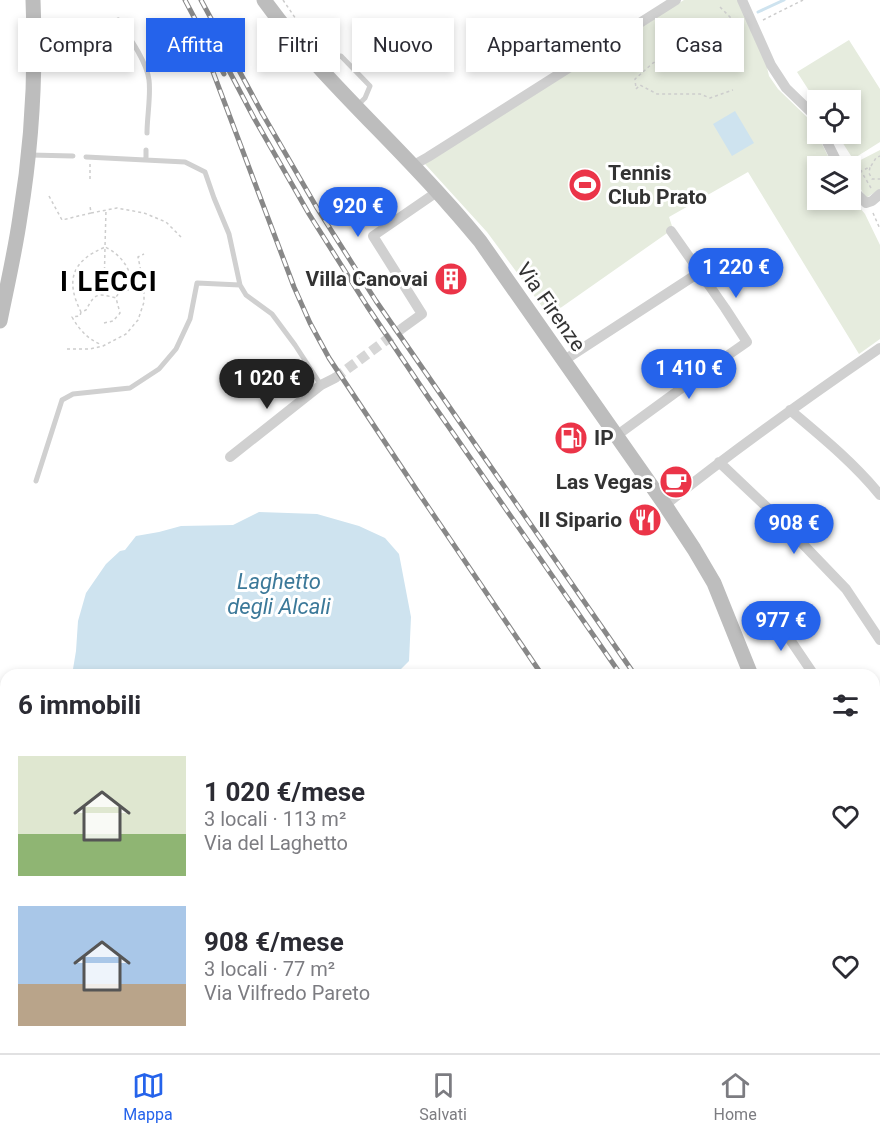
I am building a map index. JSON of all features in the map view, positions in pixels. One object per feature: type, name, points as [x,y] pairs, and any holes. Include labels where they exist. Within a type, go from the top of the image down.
[{"type":"main road","points":[[0,321],[20,217],[28,154],[33,78],[33,0]]},
{"type":"main road","name":"Via Firenze","points":[[264,0],[277,18]]},
{"type":"main road","name":"Via Firenze","points":[[324,72],[480,241],[694,549],[714,583],[749,669]]},
{"type":"street","points":[[412,166],[676,0]]},
{"type":"street","points":[[742,0],[771,65],[786,88],[807,108]]},
{"type":"street","points":[[404,327],[422,314],[372,236],[437,192]]},
{"type":"street","points":[[861,198],[866,203],[879,195]]},
{"type":"street","points":[[616,436],[747,342],[671,231]]},
{"type":"street","points":[[563,361],[700,272]]},
{"type":"street","points":[[665,505],[790,410],[880,348]]},
{"type":"street","points":[[230,457],[321,385],[335,378]]},
{"type":"street","points":[[790,410],[827,442],[880,495]]},
{"type":"street","points":[[719,462],[774,514],[846,589],[880,640]]},
{"type":"street","points":[[772,613],[810,669]]},
{"type":"lane","points":[[134,44],[149,78],[147,133]]},
{"type":"lane","points":[[340,56],[370,86],[365,98],[356,107]]},
{"type":"lane","points":[[146,150],[146,160]]},
{"type":"lane","points":[[28,154],[73,156]]},
{"type":"lane","points":[[88,157],[185,162],[205,172],[229,234],[240,285],[246,294],[272,314],[321,385]]},
{"type":"lane","points":[[36,481],[62,400],[73,394],[130,388],[159,369],[176,350],[190,319],[197,283],[240,285]]},
{"type":"path","points":[[283,0],[295,18]]},
{"type":"path","points":[[768,17],[803,0]]},
{"type":"path","points":[[720,7],[733,20],[737,34],[722,44],[709,31],[653,63],[635,79],[636,89],[640,85],[657,94],[700,94],[710,98],[733,90]]},
{"type":"path","points":[[880,156],[870,167],[869,173],[872,179],[880,179]]},
{"type":"path","points":[[88,157],[90,180]]},
{"type":"path","points":[[870,167],[861,171],[879,195]]},
{"type":"path","points":[[49,196],[62,220],[117,208],[144,213],[166,222],[181,237]]},
{"type":"path","points":[[866,203],[871,208],[880,229]]},
{"type":"path","points":[[90,206],[91,213]]},
{"type":"path","points":[[104,295],[106,210]]},
{"type":"path","points":[[104,323],[114,321],[120,313],[116,298],[119,293],[131,289],[133,282],[126,266],[117,254],[105,247]]},
{"type":"path","points":[[81,312],[74,297],[73,279],[79,264],[92,253],[105,247]]},
{"type":"path","points":[[67,349],[90,349],[103,346],[126,334],[138,320],[144,302],[144,286],[138,257],[144,254]]},
{"type":"path","points":[[103,346],[91,340],[72,317],[80,316],[93,297],[100,294],[116,298]]},
{"type":"path","points":[[735,635],[772,613]]},
{"type":"shaded area","name":"Tennis Club Prato","points":[[684,0],[739,0],[763,50],[769,76],[778,89],[807,117],[807,144],[822,144],[828,156],[807,156],[807,210],[861,209],[880,245],[880,339],[859,354],[748,172],[669,217],[673,229],[549,316],[487,232],[425,164],[566,72],[643,72],[643,25]]},
{"type":"shaded area","points":[[849,40],[880,89],[880,142],[858,156],[851,156],[843,144],[861,144],[861,90],[809,90],[797,72]]},
{"type":"shaded area","points":[[880,150],[880,189],[866,198],[861,189],[861,160]]},
{"type":"water","points":[[735,111],[754,143],[732,156],[713,124]]},
{"type":"water","name":"Laghetto degli Alcali","points":[[259,512],[317,514],[359,526],[385,538],[399,554],[411,617],[409,661],[401,669],[73,669],[78,621],[86,593],[106,564],[120,551],[125,550],[136,536],[181,526],[233,525]]},
{"type":"waterway","points":[[758,12],[784,0]]},
{"type":"tunnel","points":[[335,378],[404,327]]},
{"type":"railway","points":[[185,0],[224,74]]},
{"type":"railway","points":[[201,0],[317,208],[376,301],[631,669]]},
{"type":"railway","points":[[213,72],[294,287],[329,358],[538,669]]},
{"type":"railway","points":[[230,72],[309,214],[367,306],[617,669]]},
{"type":"place","name":"Tennis Club Prato","points":[[585,185]]},
{"type":"place","name":"Villa Canovai","points":[[451,279]]},
{"type":"place","name":"IP","points":[[571,438]]},
{"type":"place","name":"Las Vegas","points":[[676,482]]},
{"type":"place","name":"Il Sipario","points":[[645,520]]},
{"type":"district","name":"I LECCI","points":[[109,282]]}]
